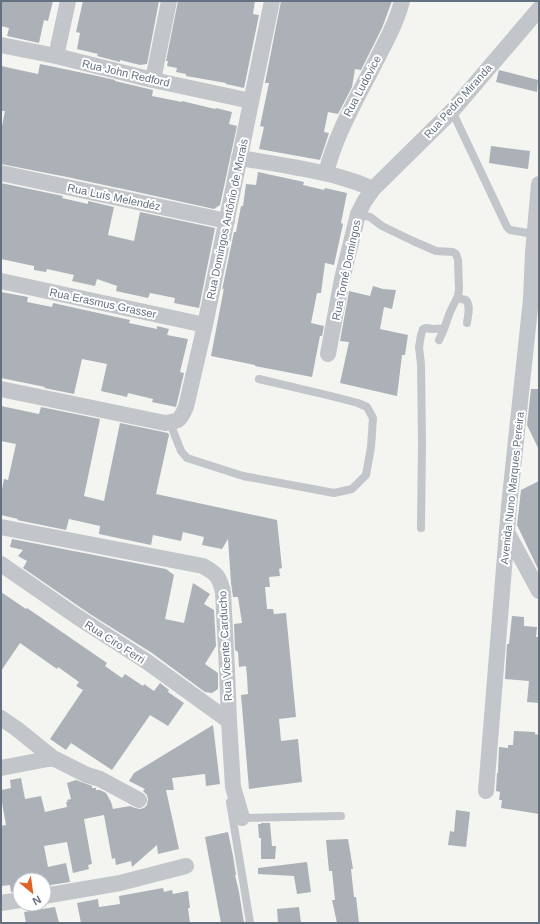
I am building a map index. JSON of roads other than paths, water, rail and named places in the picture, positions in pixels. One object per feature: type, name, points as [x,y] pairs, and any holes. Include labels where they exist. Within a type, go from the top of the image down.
[{"type":"street","points":[[56,56],[68,1]]},
{"type":"street","points":[[153,80],[169,1]]},
{"type":"street","name":"Rua Domingos Antônio de Morais","points":[[168,423],[176,422],[181,418],[186,406],[205,325],[272,1]]},
{"type":"street","name":"Rua Ludovice","points":[[326,173],[329,160],[344,122],[398,16],[402,1]]},
{"type":"street","name":"Rua Pedro Miranda","points":[[373,189],[452,111],[539,9]]},
{"type":"street","name":"Rua John Redford","points":[[1,46],[56,56],[153,80],[251,101]]},
{"type":"street","points":[[239,158],[271,162],[326,173],[357,181],[373,189]]},
{"type":"street","name":"Rua Luís Melendéz","points":[[1,173],[227,221]]},
{"type":"street","name":"Avenida Nuno Marques Pereira","points":[[486,791],[507,532],[536,253],[534,234],[539,184]]},
{"type":"street","name":"Rua Tomé Domingos","points":[[328,354],[342,279],[358,214],[373,189]]},
{"type":"street","name":"Rua Erasmus Grasser","points":[[1,281],[205,325]]},
{"type":"street","points":[[531,299],[539,315]]},
{"type":"street","points":[[1,389],[168,423]]},
{"type":"street","name":"Rua Vicente Carducho","points":[[1,527],[203,566],[214,572],[220,580],[223,592],[233,787],[242,818]]},
{"type":"street","points":[[507,532],[539,591]]},
{"type":"street","name":"Rua Ciro Ferri","points":[[1,564],[146,662],[229,721]]},
{"type":"street","points":[[1,718],[53,758],[87,775],[100,779],[139,800]]},
{"type":"street","points":[[1,768],[53,758]]},
{"type":"street","points":[[52,895],[120,883],[186,866]]},
{"type":"street","points":[[1,904],[12,902]]},
{"type":"lane","points":[[452,111],[506,227],[510,230],[534,234]]},
{"type":"lane","points":[[358,214],[370,217],[382,226],[436,251],[453,252],[456,254],[458,260],[459,289],[457,298],[439,340]]},
{"type":"lane","points":[[457,298],[466,300],[468,303],[467,323]]},
{"type":"lane","points":[[421,528],[422,442],[421,364],[419,347],[423,329],[444,329]]},
{"type":"lane","points":[[168,423],[181,451],[187,458],[243,476],[327,492],[334,493],[352,489],[366,475],[373,418],[367,407],[358,403],[259,379]]},
{"type":"lane","points":[[230,802],[250,923]]},
{"type":"lane","points":[[242,818],[342,816]]}]
